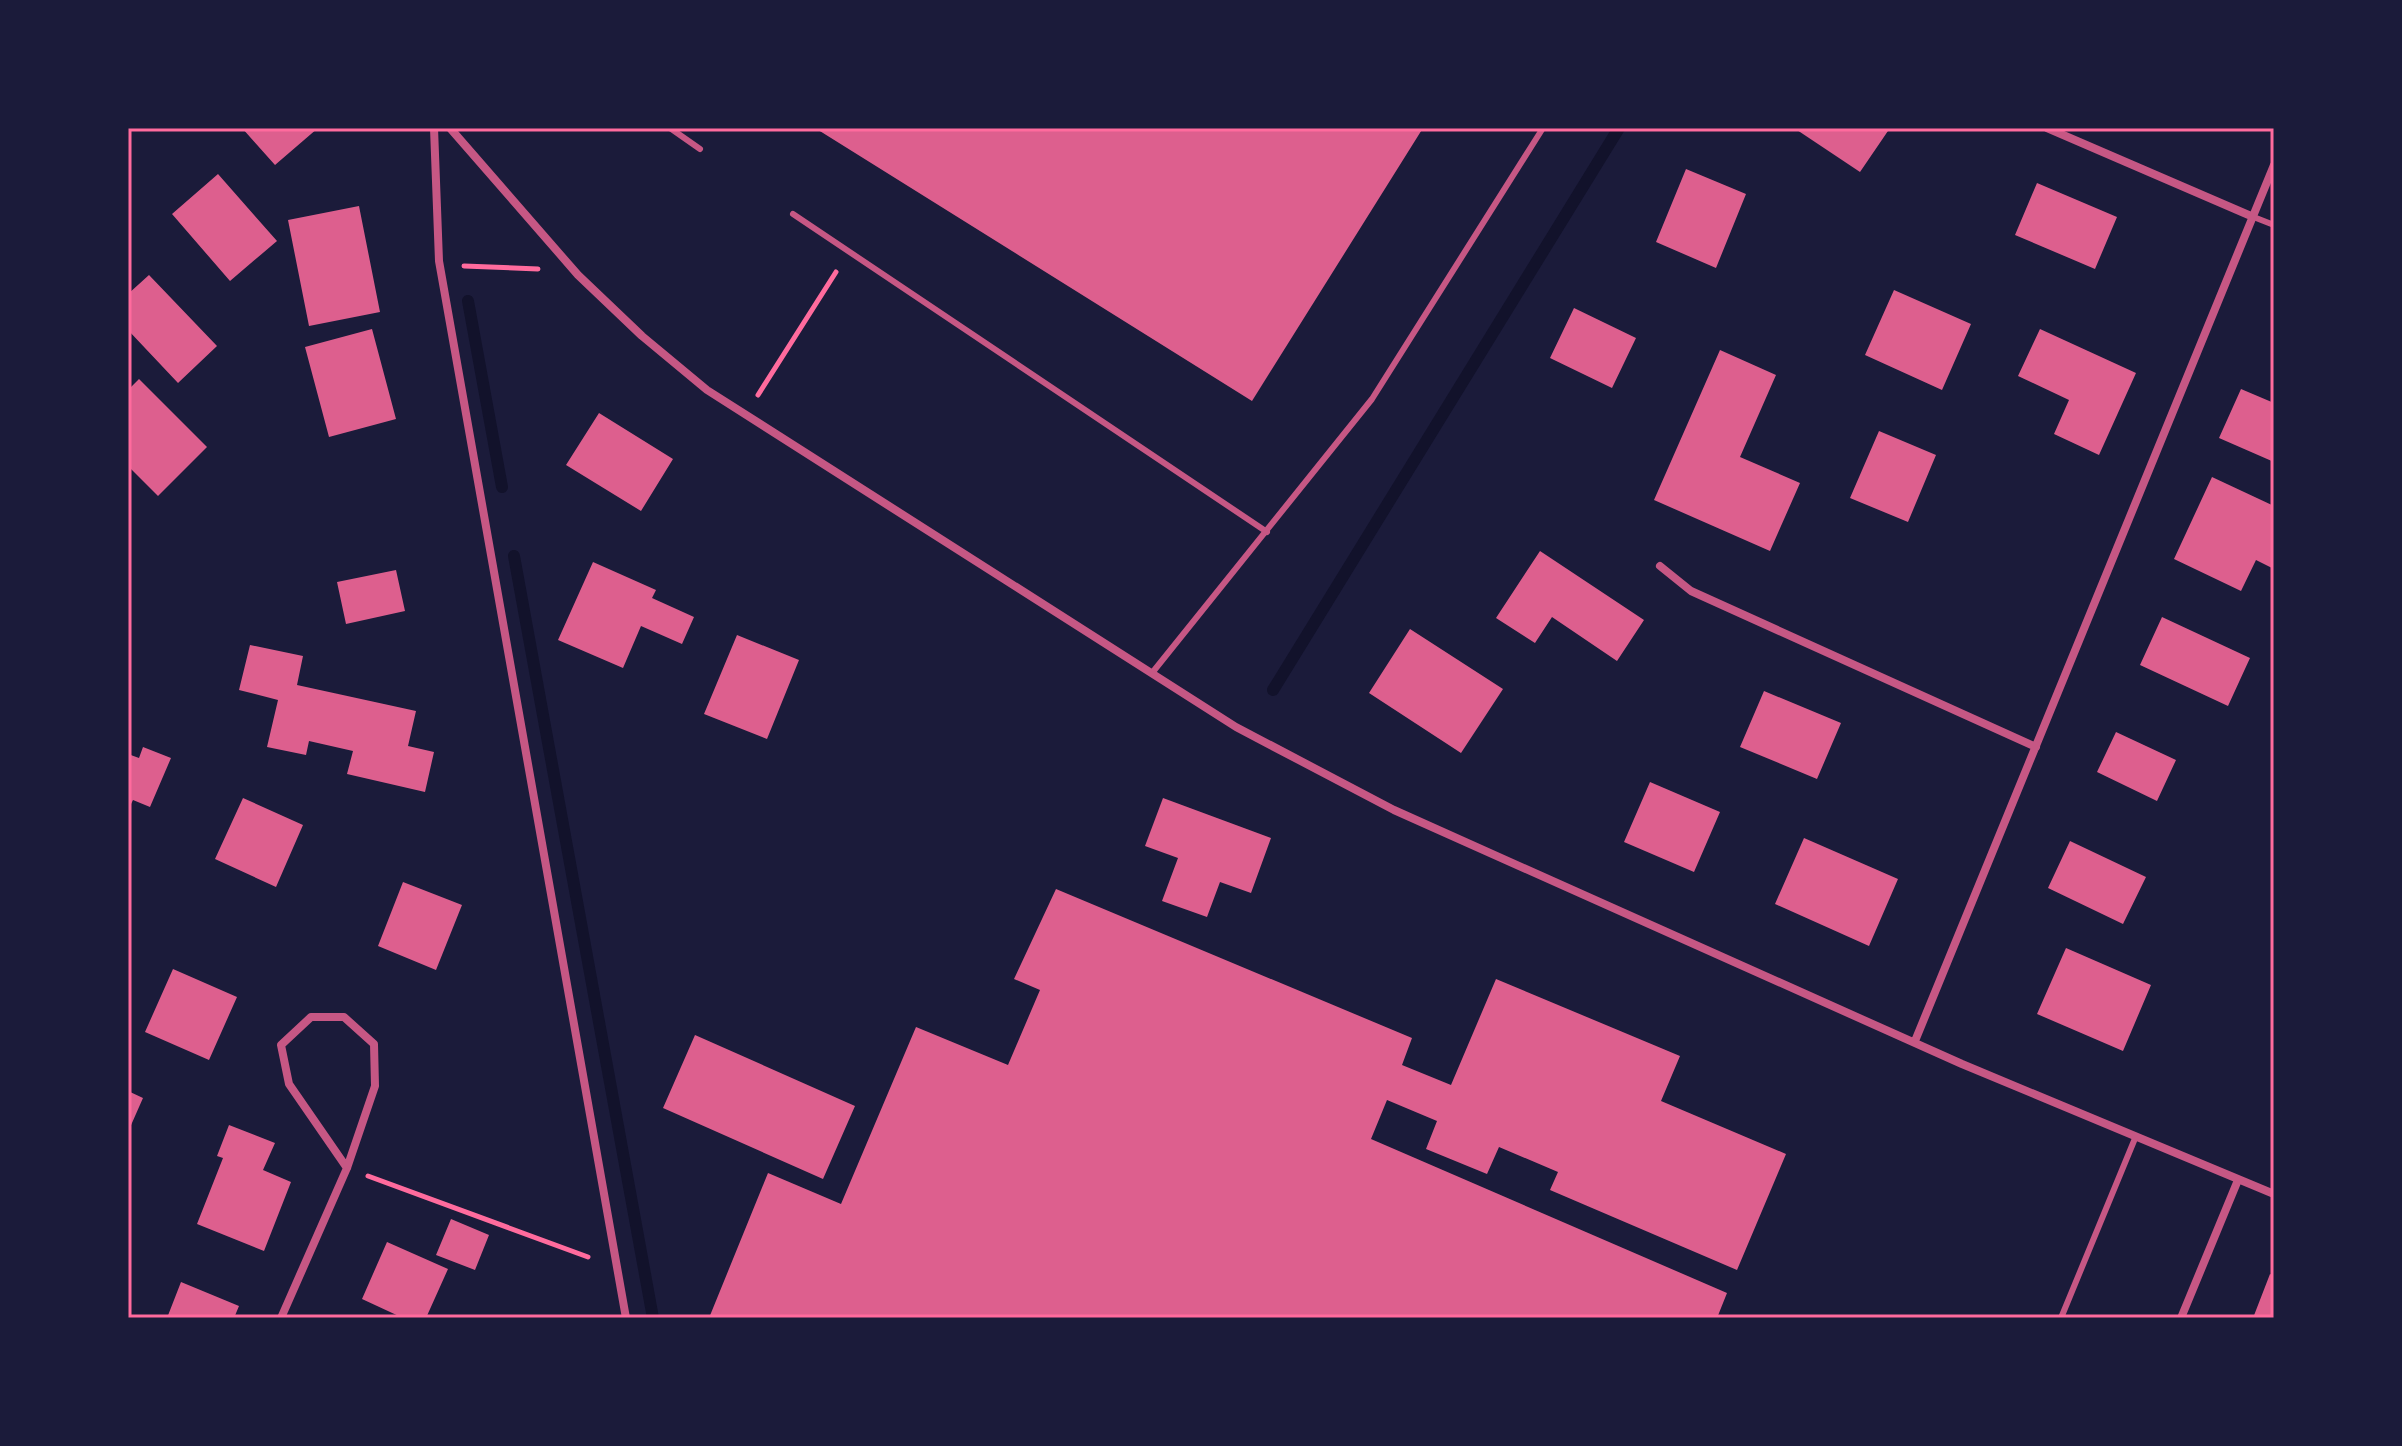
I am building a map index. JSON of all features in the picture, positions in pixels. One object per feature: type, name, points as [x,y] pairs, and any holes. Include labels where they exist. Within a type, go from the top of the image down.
[{"type":"street","points":[[434,128],[439,261],[626,1318]]},
{"type":"street","points":[[450,128],[578,275],[642,336],[707,390],[1236,727],[1394,810],[1915,1041],[2274,1194]]},
{"type":"street","points":[[2047,128],[2251,216]]},
{"type":"street","points":[[1915,1041],[2274,165]]},
{"type":"street","points":[[1660,566],[1691,591],[2036,747]]},
{"type":"street","points":[[281,1318],[347,1168],[375,1086],[374,1044],[344,1017],[311,1017],[281,1045],[289,1084],[347,1168]]},
{"type":"street","points":[[2181,1318],[2238,1180]]},
{"type":"lane","points":[[670,128],[700,149]]},
{"type":"lane","points":[[1152,673],[1372,399],[1540,129]]},
{"type":"lane","points":[[793,214],[1267,532]]},
{"type":"lane","points":[[2251,216],[2274,225]]},
{"type":"lane","points":[[2061,1318],[2136,1136]]},
{"type":"path","points":[[746,415],[849,250]]},
{"type":"path","points":[[439,261],[475,268],[519,266],[578,275]]},
{"type":"path","points":[[347,1168],[615,1267]]},
{"type":"building","points":[[242,128],[318,128],[275,165]]},
{"type":"building","points":[[815,128],[1423,128],[1252,401]]},
{"type":"building","points":[[1794,128],[1890,128],[1860,172]]},
{"type":"building","points":[[1686,169],[1746,194],[1716,268],[1656,242]]},
{"type":"building","points":[[218,174],[277,241],[230,281],[172,214]]},
{"type":"building","points":[[2037,183],[2117,217],[2095,269],[2015,235]]},
{"type":"building","points":[[359,206],[380,312],[309,326],[288,220]]},
{"type":"building","points":[[149,275],[217,346],[178,383],[128,330],[128,294]]},
{"type":"building","points":[[1894,290],[1971,324],[1942,390],[1865,355]]},
{"type":"building","points":[[1574,308],[1636,338],[1612,388],[1550,358]]},
{"type":"building","points":[[372,329],[396,419],[329,437],[305,347]]},
{"type":"building","points":[[2040,329],[2136,373],[2099,455],[2054,434],[2069,400],[2018,376]]},
{"type":"building","points":[[1720,350],[1776,375],[1740,457],[1800,483],[1770,551],[1654,500]]},
{"type":"building","points":[[139,379],[207,447],[158,496],[128,466],[128,390]]},
{"type":"building","points":[[2241,389],[2274,403],[2274,462],[2219,438]]},
{"type":"building","points":[[599,413],[673,459],[641,511],[566,465]]},
{"type":"building","points":[[1879,431],[1936,455],[1908,522],[1850,498]]},
{"type":"building","points":[[2212,477],[2274,506],[2274,569],[2256,560],[2241,591],[2174,559]]},
{"type":"building","points":[[1540,551],[1644,620],[1617,661],[1552,617],[1535,643],[1496,618]]},
{"type":"building","points":[[593,562],[656,590],[652,598],[694,617],[682,644],[641,626],[623,668],[558,640]]},
{"type":"building","points":[[396,570],[405,611],[346,624],[337,582]]},
{"type":"building","points":[[2162,617],[2250,658],[2228,706],[2140,665]]},
{"type":"building","points":[[1410,629],[1503,689],[1461,753],[1369,693]]},
{"type":"building","points":[[737,635],[799,660],[767,739],[704,714]]},
{"type":"building","points":[[250,645],[303,656],[297,685],[416,711],[408,746],[434,752],[425,792],[347,774],[353,751],[309,741],[306,755],[267,747],[278,700],[239,690]]},
{"type":"building","points":[[1764,691],[1841,723],[1817,779],[1740,747]]},
{"type":"building","points":[[2116,732],[2176,760],[2157,801],[2097,772]]},
{"type":"building","points":[[143,747],[171,758],[150,807],[133,800],[128,810],[128,754],[139,758]]},
{"type":"building","points":[[1650,782],[1720,812],[1694,872],[1624,842]]},
{"type":"building","points":[[243,798],[303,825],[276,887],[215,859]]},
{"type":"building","points":[[1163,798],[1271,838],[1251,893],[1220,882],[1207,917],[1162,901],[1178,858],[1145,846]]},
{"type":"building","points":[[1804,838],[1898,879],[1869,946],[1775,904]]},
{"type":"building","points":[[2070,841],[2146,877],[2123,924],[2048,888]]},
{"type":"building","points":[[403,882],[462,905],[436,970],[378,946]]},
{"type":"building","points":[[1056,889],[1412,1038],[1402,1065],[1451,1085],[1496,979],[1680,1056],[1661,1101],[1786,1154],[1737,1270],[1550,1190],[1558,1172],[1499,1147],[1487,1174],[1426,1149],[1437,1121],[1387,1100],[1371,1139],[1727,1293],[1717,1318],[709,1318],[768,1173],[841,1204],[916,1027],[1008,1065],[1040,990],[1014,979]]},
{"type":"building","points":[[2066,948],[2151,985],[2123,1051],[2037,1014]]},
{"type":"building","points":[[173,969],[237,997],[209,1060],[145,1032]]},
{"type":"building","points":[[695,1035],[855,1106],[823,1179],[663,1108]]},
{"type":"building","points":[[128,1091],[143,1098],[128,1132]]},
{"type":"building","points":[[229,1125],[275,1143],[263,1170],[291,1182],[264,1251],[197,1224],[223,1158],[217,1156]]},
{"type":"building","points":[[451,1219],[489,1235],[475,1270],[436,1255]]},
{"type":"building","points":[[387,1242],[448,1269],[426,1318],[403,1318],[362,1299]]},
{"type":"building","points":[[2270,1274],[2274,1276],[2274,1318],[2253,1318]]},
{"type":"building","points":[[181,1282],[239,1306],[234,1318],[167,1318]]},
{"type":"waterway","points":[[1273,690],[1619,128]]},
{"type":"waterway","points":[[468,301],[502,487]]},
{"type":"waterway","points":[[514,556],[653,1318]]}]
